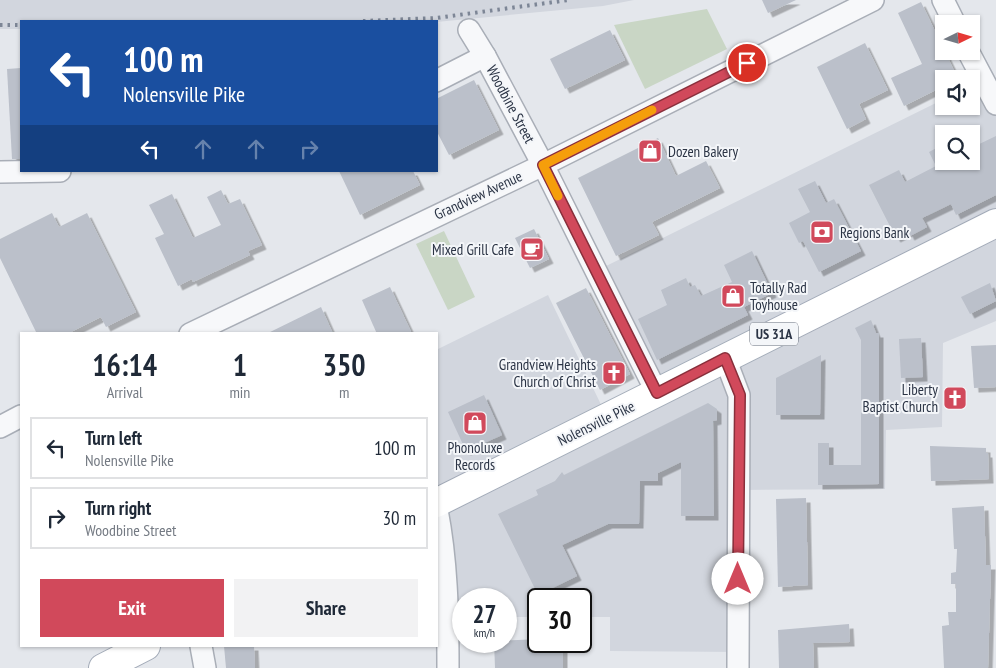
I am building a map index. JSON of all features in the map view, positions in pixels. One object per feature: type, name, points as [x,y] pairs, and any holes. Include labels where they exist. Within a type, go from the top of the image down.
[{"type":"main road","name":"Nolensville Pike","points":[[438,503],[996,223]]},
{"type":"main road","points":[[103,668],[144,647]]},
{"type":"street","name":"Grandview Avenue","points":[[194,332],[543,165],[872,0]]},
{"type":"street","points":[[943,0],[950,15]]},
{"type":"street","name":"Woodbine Street","points":[[469,30],[486,56],[543,165],[657,393]]},
{"type":"street","points":[[438,79],[486,56]]},
{"type":"street","points":[[973,60],[996,104]]},
{"type":"street","points":[[0,172],[20,172]]},
{"type":"street","points":[[725,358],[740,395],[738,668]]},
{"type":"street","points":[[0,427],[20,417]]},
{"type":"street","points":[[438,514],[441,528],[446,595],[448,668]]},
{"type":"street","points":[[200,647],[206,668]]},
{"type":"shaded area","points":[[0,0],[634,0],[603,6],[438,22],[438,20],[20,20],[20,29],[0,29]]},
{"type":"shaded area","points":[[983,80],[996,104],[996,321],[943,343],[942,427],[886,430],[885,489],[739,490],[738,652],[610,651],[610,617],[592,617],[592,588],[527,588],[527,617],[517,617],[517,588],[452,588],[452,618],[447,618],[438,526],[438,349],[548,295],[607,417],[657,393],[596,271],[935,103],[935,115],[980,115],[980,82]]},
{"type":"green space","points":[[707,9],[727,49],[645,89],[614,25]]},
{"type":"green space","points":[[444,231],[475,297],[448,310],[416,244]]},
{"type":"building","points":[[762,0],[796,0],[768,13]]},
{"type":"building","points":[[921,2],[935,31],[935,60],[949,60],[954,70],[935,70],[935,90],[904,106],[891,78],[922,64],[898,13]]},
{"type":"building","points":[[610,30],[625,60],[565,89],[550,59]]},
{"type":"building","points":[[865,43],[888,90],[859,104],[866,119],[847,129],[817,67]]},
{"type":"building","points":[[20,68],[20,159],[12,159],[7,69]]},
{"type":"building","points":[[474,80],[499,130],[449,155],[438,134],[438,98]]},
{"type":"building","points":[[996,136],[996,195],[956,215],[951,204],[922,218],[927,227],[910,236],[908,232],[896,238],[869,185],[899,170],[905,182],[935,167],[935,170],[980,170],[980,144]]},
{"type":"building","points":[[658,138],[676,176],[706,161],[720,188],[652,222],[659,235],[616,256],[578,178]]},
{"type":"building","points":[[935,149],[935,164],[929,152]]},
{"type":"building","points":[[339,172],[414,172],[420,185],[360,215]]},
{"type":"building","name":"Regions Bank","points":[[815,181],[826,203],[834,199],[861,251],[819,272],[803,241],[799,243],[789,223],[810,212],[798,189]]},
{"type":"building","points":[[221,190],[228,204],[240,199],[262,245],[248,251],[250,255],[193,282],[192,279],[178,286],[155,238],[164,234],[149,205],[172,194],[193,238],[221,225],[207,197]]},
{"type":"building","points":[[52,213],[59,227],[87,213],[136,312],[106,327],[101,317],[71,332],[36,332],[0,258],[0,239]]},
{"type":"building","name":"Mixed Grill Cafe","points":[[534,229],[549,259],[530,268],[515,238]]},
{"type":"building","points":[[752,251],[772,293],[744,307],[748,315],[657,360],[638,319],[667,305],[661,290],[686,278],[690,287],[695,285],[701,296],[732,282],[724,265]]},
{"type":"building","points":[[990,283],[996,301],[970,314],[961,297]]},
{"type":"building","points":[[390,287],[411,332],[376,332],[362,300]]},
{"type":"building","points":[[586,288],[630,374],[600,390],[556,303]]},
{"type":"building","points":[[321,307],[332,332],[270,332]]},
{"type":"building","points":[[871,320],[876,333],[879,333],[879,484],[818,485],[818,443],[829,443],[829,465],[861,465],[861,340],[855,328]]},
{"type":"building","points":[[921,338],[923,377],[901,378],[899,339]]},
{"type":"building","points":[[996,345],[996,387],[974,388],[971,346]]},
{"type":"building","points":[[821,355],[820,415],[776,415],[776,378]]},
{"type":"building","name":"Phonoluxe Records","points":[[484,395],[502,435],[466,451],[448,412]]},
{"type":"building","points":[[708,403],[717,409],[717,420],[713,421],[714,516],[681,516],[681,462],[658,473],[658,481],[640,481],[639,524],[608,524],[562,545],[577,576],[552,588],[535,588],[498,514],[538,495],[536,490],[555,481],[562,472],[564,475]]},
{"type":"building","points":[[930,446],[986,448],[986,453],[988,453],[989,479],[931,481]]},
{"type":"building","points":[[806,498],[808,585],[778,587],[776,499]]},
{"type":"building","points":[[984,506],[986,565],[991,565],[988,668],[944,668],[942,626],[949,625],[948,612],[956,612],[956,584],[951,584],[951,573],[956,572],[957,549],[954,549],[952,508]]},
{"type":"building","points":[[849,624],[850,642],[813,643],[814,668],[779,668],[778,630]]},
{"type":"building","points":[[517,640],[527,640],[527,653],[563,653],[563,668],[495,668],[494,653],[517,653]]},
{"type":"building","points":[[224,647],[254,647],[255,668],[226,668]]},
{"type":"railway","points":[[387,20],[436,18],[569,0]]},
{"type":"railway","points":[[0,25],[20,25]]},
{"type":"slow traffic","points":[[558,196],[543,165],[652,110]]},
{"type":"place","name":"Dozen Bakery","points":[[650,151]]},
{"type":"place","name":"Regions Bank","points":[[822,232]]},
{"type":"place","name":"Mixed Grill Cafe","points":[[532,249]]},
{"type":"place","name":"Totally Rad Toyhouse","points":[[733,296]]},
{"type":"place","name":"Grandview Heights Church of Christ","points":[[614,373]]},
{"type":"place","name":"Liberty Baptist Church","points":[[955,398]]},
{"type":"place","name":"Phonoluxe Records","points":[[475,423]]},
{"type":"route","points":[[738,579],[740,395],[725,358],[657,393],[543,165],[747,63]]}]
